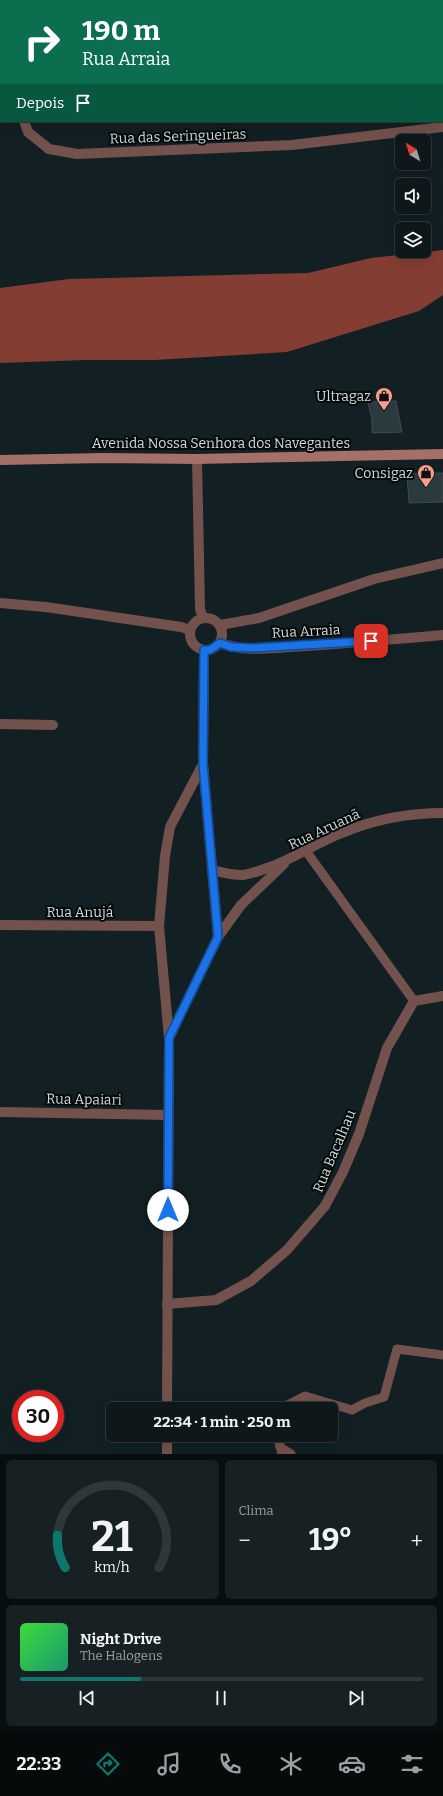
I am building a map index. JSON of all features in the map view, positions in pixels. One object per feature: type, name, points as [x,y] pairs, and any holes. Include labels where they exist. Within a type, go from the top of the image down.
[{"type":"main road","name":"Avenida Nossa Senhora dos Navegantes","points":[[0,460],[103,458],[197,459],[443,454]]},
{"type":"street","name":"Rua das Seringueiras","points":[[24,122],[28,132],[49,149],[77,154],[292,145],[443,127]]},
{"type":"street","points":[[197,459],[200,609],[204,618]]},
{"type":"street","points":[[220,625],[260,618],[374,579],[443,564]]},
{"type":"street","points":[[0,603],[46,607],[180,627],[190,630]]},
{"type":"street","points":[[204,618],[213,619],[220,625],[223,634],[220,643],[210,650],[204,650],[195,646],[192,641],[190,630],[195,623],[204,618]]},
{"type":"street","name":"Rua Arraia","points":[[220,643],[231,647],[266,648],[443,635]]},
{"type":"street","points":[[204,650],[203,764],[218,937]]},
{"type":"street","points":[[0,724],[53,725]]},
{"type":"street","points":[[167,1402],[169,1038],[159,926],[165,856],[170,827],[203,764]]},
{"type":"street","name":"Rua Aruanã","points":[[213,870],[230,874],[244,875],[287,861],[343,832],[376,820],[423,813],[443,813]]},
{"type":"street","name":"Rua Aruanã","points":[[169,1038],[218,937],[241,905],[287,861]]},
{"type":"street","name":"Rua Anujá","points":[[0,925],[159,926]]},
{"type":"street","points":[[414,1001],[443,996]]},
{"type":"street","name":"Rua Bacalhau","points":[[168,1304],[216,1300],[251,1281],[287,1250],[325,1206],[343,1172],[359,1134],[387,1048],[414,1001]]},
{"type":"street","name":"Rua Apaiari","points":[[2,1113],[168,1115]]},
{"type":"street","points":[[167,1442],[167,1454]]},
{"type":"lane","points":[[306,851],[414,1001]]},
{"type":"lane","points":[[338,1406],[352,1410],[365,1403],[384,1397],[397,1349],[443,1355]]},
{"type":"lane","points":[[293,1402],[305,1396],[325,1402]]},
{"type":"lane","points":[[281,1451],[291,1454]]},
{"type":"shaded area","points":[[443,250],[443,295],[419,311],[287,352],[155,360],[85,360],[0,363],[0,288],[69,279],[308,273],[371,258],[395,255],[395,258],[431,258],[431,251]]},
{"type":"building","name":"Ultragaz","points":[[396,401],[402,432],[372,433],[372,420],[368,402]]},
{"type":"building","name":"Consigaz","points":[[443,473],[443,502],[409,503],[407,474]]},
{"type":"place","name":"Ultragaz","points":[[384,411]]},
{"type":"place","name":"Consigaz","points":[[426,488]]},
{"type":"route","points":[[168,1210],[169,1038],[218,937],[203,764],[204,650],[216,648],[220,643],[231,647],[273,648],[371,641]]}]
